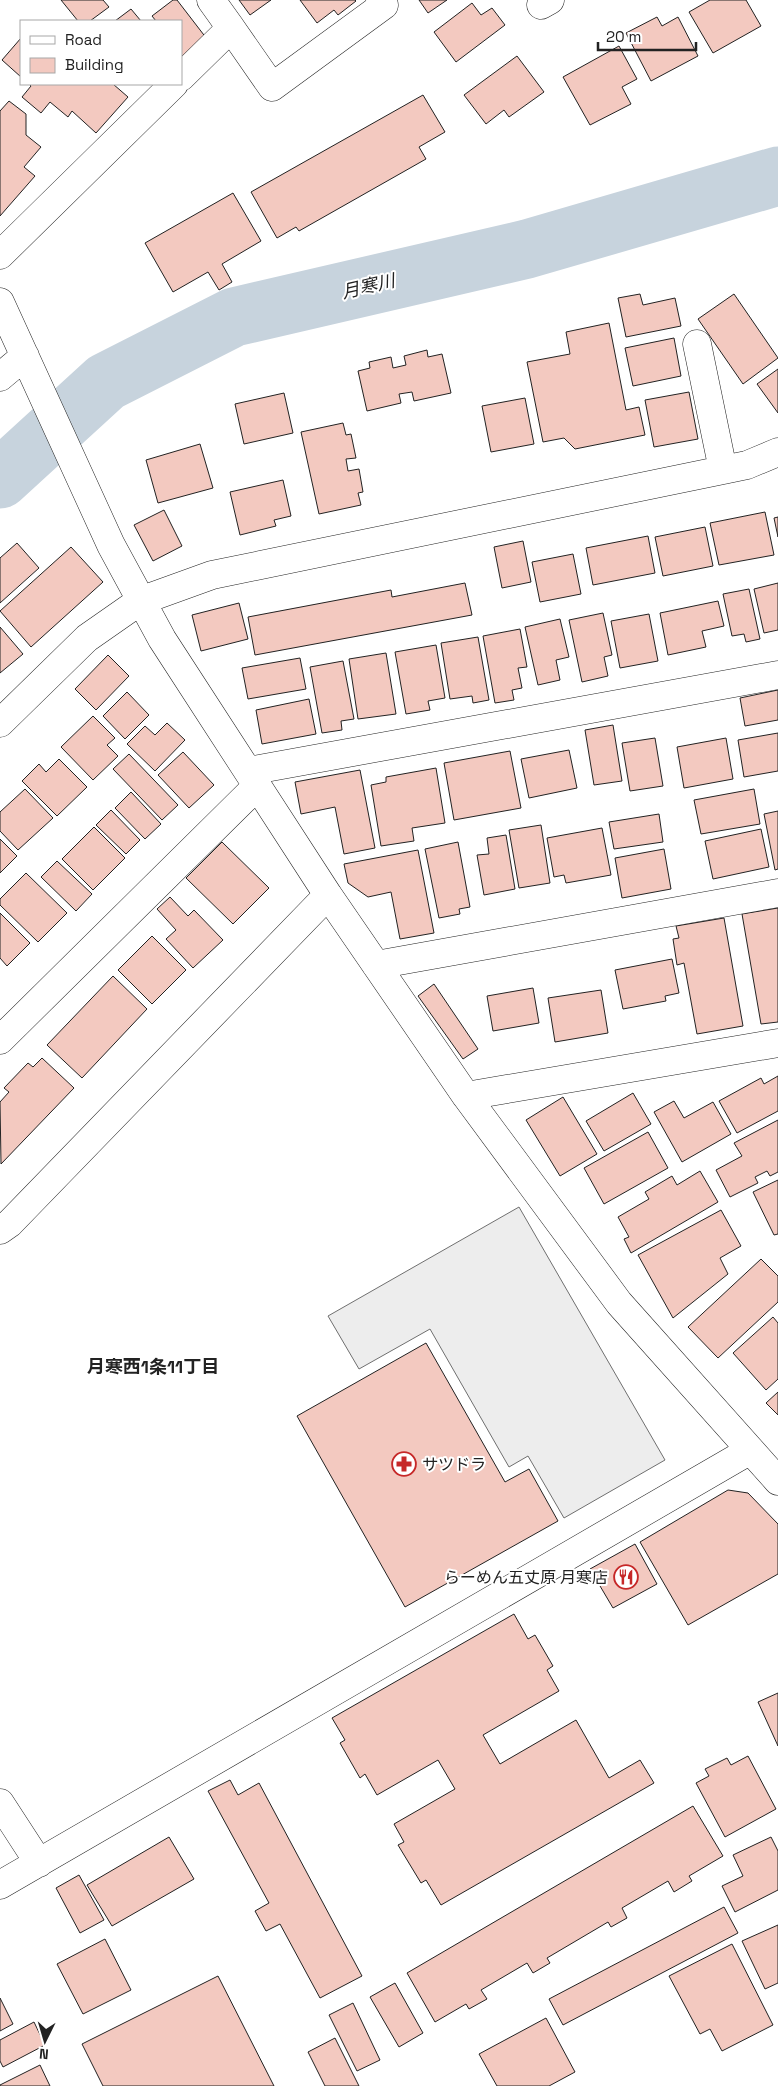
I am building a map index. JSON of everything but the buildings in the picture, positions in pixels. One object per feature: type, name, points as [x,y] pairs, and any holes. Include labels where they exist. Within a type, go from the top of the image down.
[{"type":"street","points":[[210,0],[272,87],[384,5],[380,0]]},
{"type":"street","points":[[182,76],[231,28]]},
{"type":"street","points":[[0,254],[173,85]]},
{"type":"street","points":[[0,302],[111,545],[140,601],[162,640],[328,895],[466,1096],[619,1304],[778,1481]]},
{"type":"street","points":[[697,344],[723,470]]},
{"type":"street","points":[[0,378],[30,367]]},
{"type":"street","points":[[0,723],[87,638],[140,601],[212,575],[747,465],[778,452]]},
{"type":"street","points":[[0,1040],[253,778],[778,675]]},
{"type":"street","points":[[376,965],[778,893]]},
{"type":"street","points":[[3,1221],[328,895]]},
{"type":"street","points":[[466,1096],[778,1042]]},
{"type":"street","points":[[0,1885],[749,1450]]},
{"type":"street","points":[[0,1803],[39,1863]]},
{"type":"shaded area","points":[[519,1207],[665,1460],[564,1518],[528,1456],[509,1467],[430,1329],[359,1369],[328,1316]]},
{"type":"waterway","name":"月寒川","points":[[0,479],[106,382],[234,317],[527,249],[778,176]]},
{"type":"place","name":"サツドラ","points":[[404,1464]]},
{"type":"place","name":"らーめん五丈原 月寒店","points":[[626,1577]]},
{"type":"district","name":"月寒西1条11丁目","points":[[153,1366]]}]
